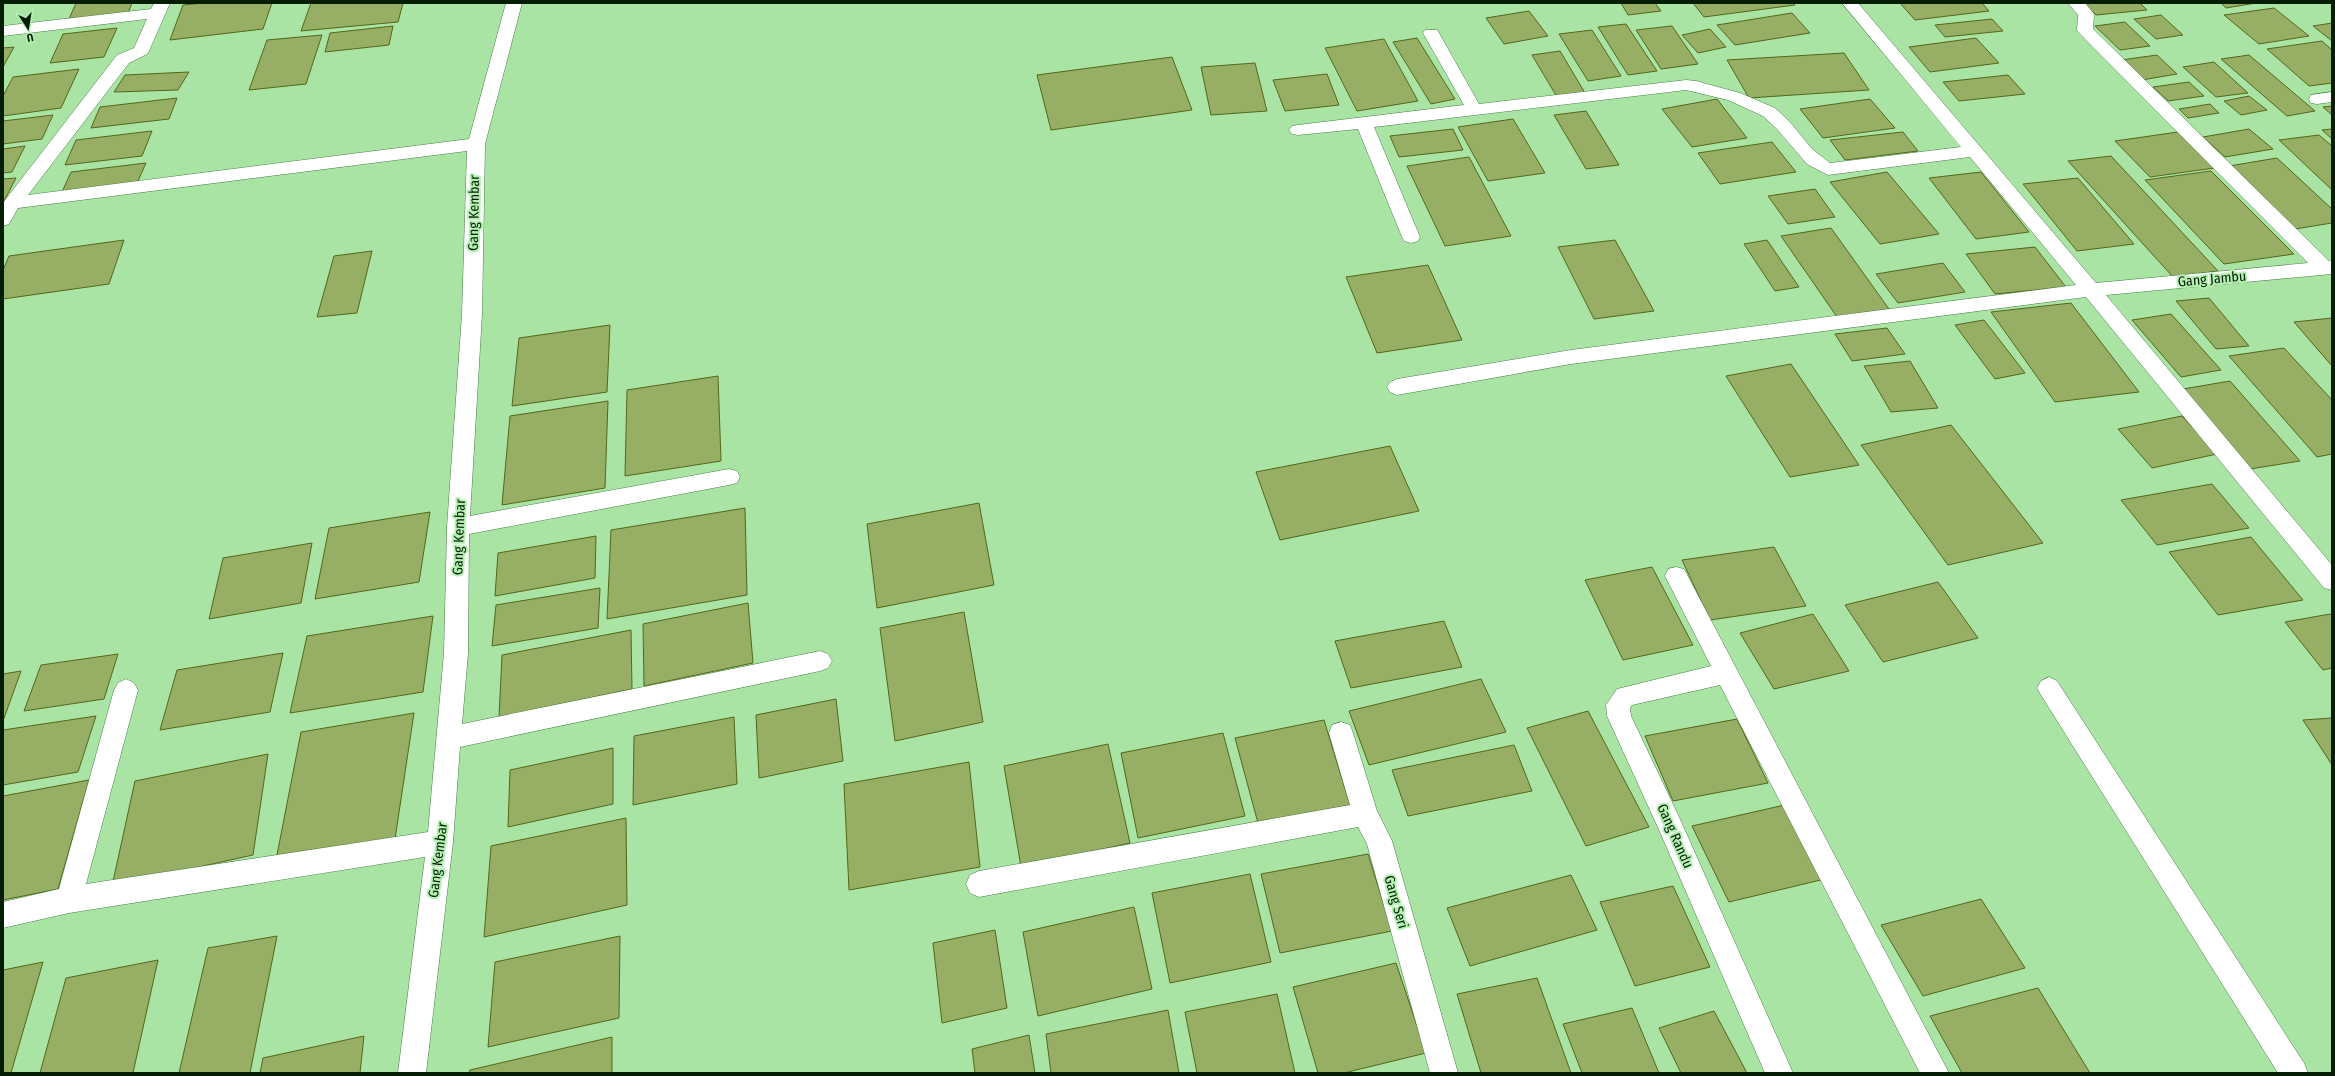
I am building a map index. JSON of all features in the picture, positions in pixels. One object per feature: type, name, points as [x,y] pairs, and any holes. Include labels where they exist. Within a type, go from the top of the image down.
[{"type":"street","name":"Gang Kembar","points":[[412,1073],[440,842],[456,653],[458,526],[472,314],[476,144],[514,3]]},
{"type":"street","points":[[1850,3],[2330,574]]},
{"type":"street","points":[[2076,3],[2086,14],[2085,30],[2328,268]]},
{"type":"street","points":[[3,31],[160,8]]},
{"type":"street","points":[[3,220],[12,202],[123,59],[141,51],[160,8]]},
{"type":"street","points":[[1431,33],[1474,109]]},
{"type":"street","points":[[1298,130],[1686,85],[1740,98],[1776,117],[1816,164],[1828,169],[1973,151]]},
{"type":"street","points":[[1364,123],[1411,237]]},
{"type":"street","points":[[12,202],[476,144]]},
{"type":"street","name":"Gang Jambu","points":[[1397,387],[1571,357],[2091,290],[2328,268]]},
{"type":"street","points":[[458,526],[729,477]]},
{"type":"street","points":[[1676,576],[1935,1073]]},
{"type":"street","points":[[450,738],[820,661]]},
{"type":"street","name":"Gang Randu","points":[[1726,673],[1625,696],[1618,705],[1619,716],[1670,825],[1779,1073]]},
{"type":"street","points":[[2048,688],[2294,1073]]},
{"type":"street","points":[[69,900],[126,690]]},
{"type":"street","name":"Gang Seri","points":[[1342,733],[1365,814],[1379,840],[1444,1073]]},
{"type":"street","points":[[979,884],[1365,814]]},
{"type":"street","points":[[3,915],[69,900],[440,842]]},
{"type":"building","points":[[76,3],[132,3],[128,13],[69,19]]},
{"type":"building","points":[[204,3],[272,3],[263,29],[170,40],[183,5]]},
{"type":"building","points":[[311,3],[403,3],[398,22],[301,31]]},
{"type":"building","points":[[1621,3],[1655,3],[1661,11],[1628,15]]},
{"type":"building","points":[[1693,3],[1793,3],[1795,5],[1704,17]]},
{"type":"building","points":[[1900,3],[1982,3],[1989,11],[1915,20]]},
{"type":"building","points":[[2084,3],[2140,3],[2147,10],[2096,15]]},
{"type":"building","points":[[2221,3],[2256,3],[2226,8]]},
{"type":"building","points":[[2274,8],[2309,36],[2259,44],[2224,15]]},
{"type":"building","points":[[1529,11],[1548,36],[1504,44],[1486,18]]},
{"type":"building","points":[[1792,13],[1810,33],[1735,45],[1717,25]]},
{"type":"building","points":[[2161,15],[2183,35],[2156,39],[2134,19]]},
{"type":"building","points":[[1992,19],[2003,31],[1945,37],[1935,25]]},
{"type":"building","points":[[2125,22],[2150,46],[2120,50],[2095,26]]},
{"type":"building","points":[[2332,23],[2332,41],[2313,26]]},
{"type":"building","points":[[1626,24],[1657,71],[1628,75],[1598,27]]},
{"type":"building","points":[[393,26],[389,45],[325,52],[330,33]]},
{"type":"building","points":[[1672,26],[1698,64],[1661,69],[1636,30]]},
{"type":"building","points":[[117,28],[104,57],[50,63],[63,34]]},
{"type":"building","points":[[1710,29],[1726,47],[1698,53],[1682,35]]},
{"type":"building","points":[[1592,30],[1621,76],[1588,81],[1559,34]]},
{"type":"building","points":[[322,35],[306,84],[249,90],[267,40]]},
{"type":"building","points":[[1417,38],[1455,99],[1431,104],[1393,42]]},
{"type":"building","points":[[1976,38],[1999,63],[1930,72],[1909,47]]},
{"type":"building","points":[[1384,39],[1418,101],[1357,111],[1325,48]]},
{"type":"building","points":[[2322,41],[2332,50],[2332,83],[2309,86],[2267,49]]},
{"type":"building","points":[[14,47],[3,67],[3,48]]},
{"type":"building","points":[[1560,51],[1585,93],[1557,97],[1532,55]]},
{"type":"building","points":[[1844,53],[1869,90],[1749,98],[1727,60]]},
{"type":"building","points":[[2157,55],[2177,74],[2142,80],[2121,60]]},
{"type":"building","points":[[2249,55],[2315,111],[2287,116],[2221,59]]},
{"type":"building","points":[[1172,57],[1192,110],[1051,130],[1037,75]]},
{"type":"building","points":[[2214,62],[2248,93],[2216,97],[2183,67]]},
{"type":"building","points":[[1255,63],[1267,111],[1211,115],[1201,67]]},
{"type":"building","points":[[79,69],[61,108],[3,116],[3,96],[13,77]]},
{"type":"building","points":[[189,72],[178,90],[114,92],[125,75]]},
{"type":"building","points":[[1327,74],[1339,105],[1285,111],[1273,80]]},
{"type":"building","points":[[2008,75],[2025,94],[1959,101],[1943,82]]},
{"type":"building","points":[[2189,82],[2204,96],[2168,101],[2153,87]]},
{"type":"building","points":[[2249,96],[2267,110],[2241,115],[2224,101]]},
{"type":"building","points":[[177,98],[169,119],[91,128],[100,107]]},
{"type":"building","points":[[1717,99],[1747,138],[1692,147],[1662,109]]},
{"type":"building","points":[[1870,99],[1895,128],[1823,138],[1800,109]]},
{"type":"building","points":[[2210,104],[2219,113],[2188,118],[2179,109]]},
{"type":"building","points":[[2332,106],[2332,115],[2323,107]]},
{"type":"building","points":[[1586,111],[1619,165],[1586,169],[1554,115]]},
{"type":"building","points":[[53,115],[42,139],[3,144],[3,121]]},
{"type":"building","points":[[1513,119],[1545,173],[1488,181],[1458,127]]},
{"type":"building","points":[[1453,129],[1463,150],[1399,157],[1390,136]]},
{"type":"building","points":[[2249,129],[2273,149],[2225,157],[2203,137]]},
{"type":"building","points":[[2332,129],[2332,139],[2322,130]]},
{"type":"building","points":[[152,131],[142,156],[65,165],[76,140]]},
{"type":"building","points":[[1903,132],[1918,151],[1845,160],[1830,140]]},
{"type":"building","points":[[2178,132],[2215,168],[2150,177],[2115,141]]},
{"type":"building","points":[[2319,135],[2332,146],[2332,190],[2279,140]]},
{"type":"building","points":[[1772,142],[1796,172],[1720,184],[1698,153]]},
{"type":"building","points":[[25,146],[12,172],[3,173],[3,149]]},
{"type":"building","points":[[2111,156],[2218,271],[2173,277],[2068,161]]},
{"type":"building","points":[[1469,157],[1511,236],[1445,246],[1407,166]]},
{"type":"building","points":[[2277,158],[2332,209],[2332,223],[2295,229],[2229,166]]},
{"type":"building","points":[[146,163],[137,183],[62,192],[71,172]]},
{"type":"building","points":[[2211,171],[2294,254],[2224,264],[2145,180]]},
{"type":"building","points":[[1887,172],[1939,234],[1880,244],[1830,182]]},
{"type":"building","points":[[1981,172],[2029,232],[1976,239],[1929,178]]},
{"type":"building","points":[[16,178],[3,203],[3,179]]},
{"type":"building","points":[[2078,178],[2134,244],[2077,251],[2023,184]]},
{"type":"building","points":[[1815,189],[1835,217],[1788,224],[1768,196]]},
{"type":"building","points":[[1831,228],[1889,309],[1837,317],[1781,236]]},
{"type":"building","points":[[124,240],[109,284],[3,299],[3,270],[9,256]]},
{"type":"building","points":[[1615,240],[1654,311],[1594,319],[1558,247]]},
{"type":"building","points":[[1767,240],[1799,287],[1775,291],[1744,244]]},
{"type":"building","points":[[2035,247],[2066,287],[1995,294],[1966,254]]},
{"type":"building","points":[[372,251],[357,313],[317,317],[334,256]]},
{"type":"building","points":[[1943,263],[1965,292],[1898,303],[1876,274]]},
{"type":"building","points":[[1428,265],[1462,340],[1377,353],[1346,277]]},
{"type":"building","points":[[2209,298],[2249,346],[2216,349],[2176,301]]},
{"type":"building","points":[[2071,303],[2139,392],[2055,402],[1991,312]]},
{"type":"building","points":[[2171,314],[2221,370],[2181,377],[2132,320]]},
{"type":"building","points":[[2332,318],[2332,366],[2294,322]]},
{"type":"building","points":[[1984,320],[2025,373],[1995,379],[1955,325]]},
{"type":"building","points":[[610,325],[607,392],[512,406],[519,338]]},
{"type":"building","points":[[1887,328],[1905,354],[1852,361],[1835,334]]},
{"type":"building","points":[[2284,348],[2332,400],[2332,454],[2317,457],[2229,356]]},
{"type":"building","points":[[1910,361],[1938,408],[1891,412],[1864,366]]},
{"type":"building","points":[[1791,364],[1859,465],[1790,477],[1726,376]]},
{"type":"building","points":[[718,376],[721,461],[625,476],[627,390]]},
{"type":"building","points":[[2230,381],[2300,461],[2250,469],[2183,389]]},
{"type":"building","points":[[608,401],[605,488],[502,505],[510,416]]},
{"type":"building","points":[[2182,416],[2217,454],[2152,468],[2118,429]]},
{"type":"building","points":[[1951,425],[2043,543],[1948,565],[1861,445]]},
{"type":"building","points":[[1390,446],[1419,511],[1280,540],[1256,472]]},
{"type":"building","points":[[2212,484],[2249,528],[2157,545],[2121,500]]},
{"type":"building","points":[[979,503],[994,585],[877,608],[867,524]]},
{"type":"building","points":[[745,508],[747,595],[607,619],[611,530]]},
{"type":"building","points":[[430,512],[419,582],[315,599],[329,528]]},
{"type":"building","points":[[596,536],[595,578],[495,596],[498,553]]},
{"type":"building","points":[[2251,537],[2303,600],[2218,615],[2169,552]]},
{"type":"building","points":[[312,543],[301,603],[209,619],[223,558]]},
{"type":"building","points":[[1774,547],[1806,606],[1710,620],[1682,560]]},
{"type":"building","points":[[1652,567],[1693,645],[1623,660],[1585,580]]},
{"type":"building","points":[[1938,582],[1978,638],[1883,662],[1845,605]]},
{"type":"building","points":[[600,588],[598,628],[492,646],[496,605]]},
{"type":"building","points":[[748,603],[753,663],[644,686],[643,624]]},
{"type":"building","points":[[964,612],[983,722],[895,741],[880,628]]},
{"type":"building","points":[[1813,614],[1849,671],[1774,689],[1740,633]]},
{"type":"building","points":[[2330,614],[2332,616],[2332,668],[2323,670],[2285,622]]},
{"type":"building","points":[[433,616],[423,692],[290,713],[307,636]]},
{"type":"building","points":[[1444,621],[1462,667],[1351,688],[1335,641]]},
{"type":"building","points":[[631,630],[632,689],[499,717],[502,655]]},
{"type":"building","points":[[283,653],[270,712],[160,730],[177,670]]},
{"type":"building","points":[[118,654],[104,699],[24,711],[41,665]]},
{"type":"building","points":[[21,671],[3,721],[3,674]]},
{"type":"building","points":[[1481,679],[1506,732],[1369,765],[1349,711]]},
{"type":"building","points":[[836,699],[843,761],[759,778],[756,715]]},
{"type":"building","points":[[1588,711],[1649,827],[1586,846],[1527,728]]},
{"type":"building","points":[[414,713],[395,839],[276,860],[301,732]]},
{"type":"building","points":[[96,716],[78,772],[3,785],[3,730]]},
{"type":"building","points":[[734,717],[737,784],[633,805],[634,736]]},
{"type":"building","points":[[2332,718],[2332,765],[2303,720]]},
{"type":"building","points":[[1737,719],[1768,783],[1673,801],[1645,736]]},
{"type":"building","points":[[1324,720],[1350,805],[1258,823],[1235,738]]},
{"type":"building","points":[[1223,733],[1245,816],[1138,838],[1121,753]]},
{"type":"building","points":[[1108,744],[1130,843],[1021,867],[1004,766]]},
{"type":"building","points":[[1514,745],[1532,791],[1408,816],[1392,770]]},
{"type":"building","points":[[613,748],[613,804],[508,827],[510,770]]},
{"type":"building","points":[[268,754],[253,855],[112,886],[135,781]]},
{"type":"building","points":[[969,762],[980,867],[849,890],[844,784]]},
{"type":"building","points":[[89,780],[58,889],[3,900],[3,796]]},
{"type":"building","points":[[1789,804],[1829,878],[1729,902],[1692,826]]},
{"type":"building","points":[[626,818],[627,905],[484,937],[491,846]]},
{"type":"building","points":[[1368,854],[1392,931],[1280,953],[1261,874]]},
{"type":"building","points":[[1250,874],[1271,962],[1170,983],[1152,893]]},
{"type":"building","points":[[1571,875],[1597,930],[1470,966],[1447,908]]},
{"type":"building","points":[[1673,886],[1710,967],[1635,986],[1600,902]]},
{"type":"building","points":[[1981,899],[2025,968],[1923,996],[1881,925]]},
{"type":"building","points":[[1134,907],[1152,989],[1038,1016],[1023,932]]},
{"type":"building","points":[[995,930],[1007,1008],[942,1023],[933,943]]},
{"type":"building","points":[[277,936],[250,1073],[179,1073],[208,948]]},
{"type":"building","points":[[620,936],[619,1018],[488,1047],[495,962]]},
{"type":"building","points":[[158,960],[133,1073],[40,1073],[66,978]]},
{"type":"building","points":[[43,962],[11,1073],[3,1073],[3,970]]},
{"type":"building","points":[[1396,963],[1426,1053],[1344,1073],[1318,1073],[1293,987]]},
{"type":"building","points":[[1537,978],[1571,1073],[1481,1073],[1457,994]]},
{"type":"building","points":[[2038,988],[2090,1073],[1962,1073],[1930,1016]]},
{"type":"building","points":[[1277,994],[1295,1073],[1197,1073],[1185,1012]]},
{"type":"building","points":[[1632,1008],[1659,1073],[1582,1073],[1563,1024]]},
{"type":"building","points":[[1168,1010],[1179,1073],[1051,1073],[1046,1034]]},
{"type":"building","points":[[1714,1011],[1747,1073],[1681,1073],[1659,1028]]},
{"type":"building","points":[[1029,1035],[1035,1073],[975,1073],[972,1049]]},
{"type":"building","points":[[364,1036],[360,1073],[260,1073],[263,1058]]},
{"type":"building","points":[[612,1037],[612,1073],[469,1073],[470,1070]]}]
